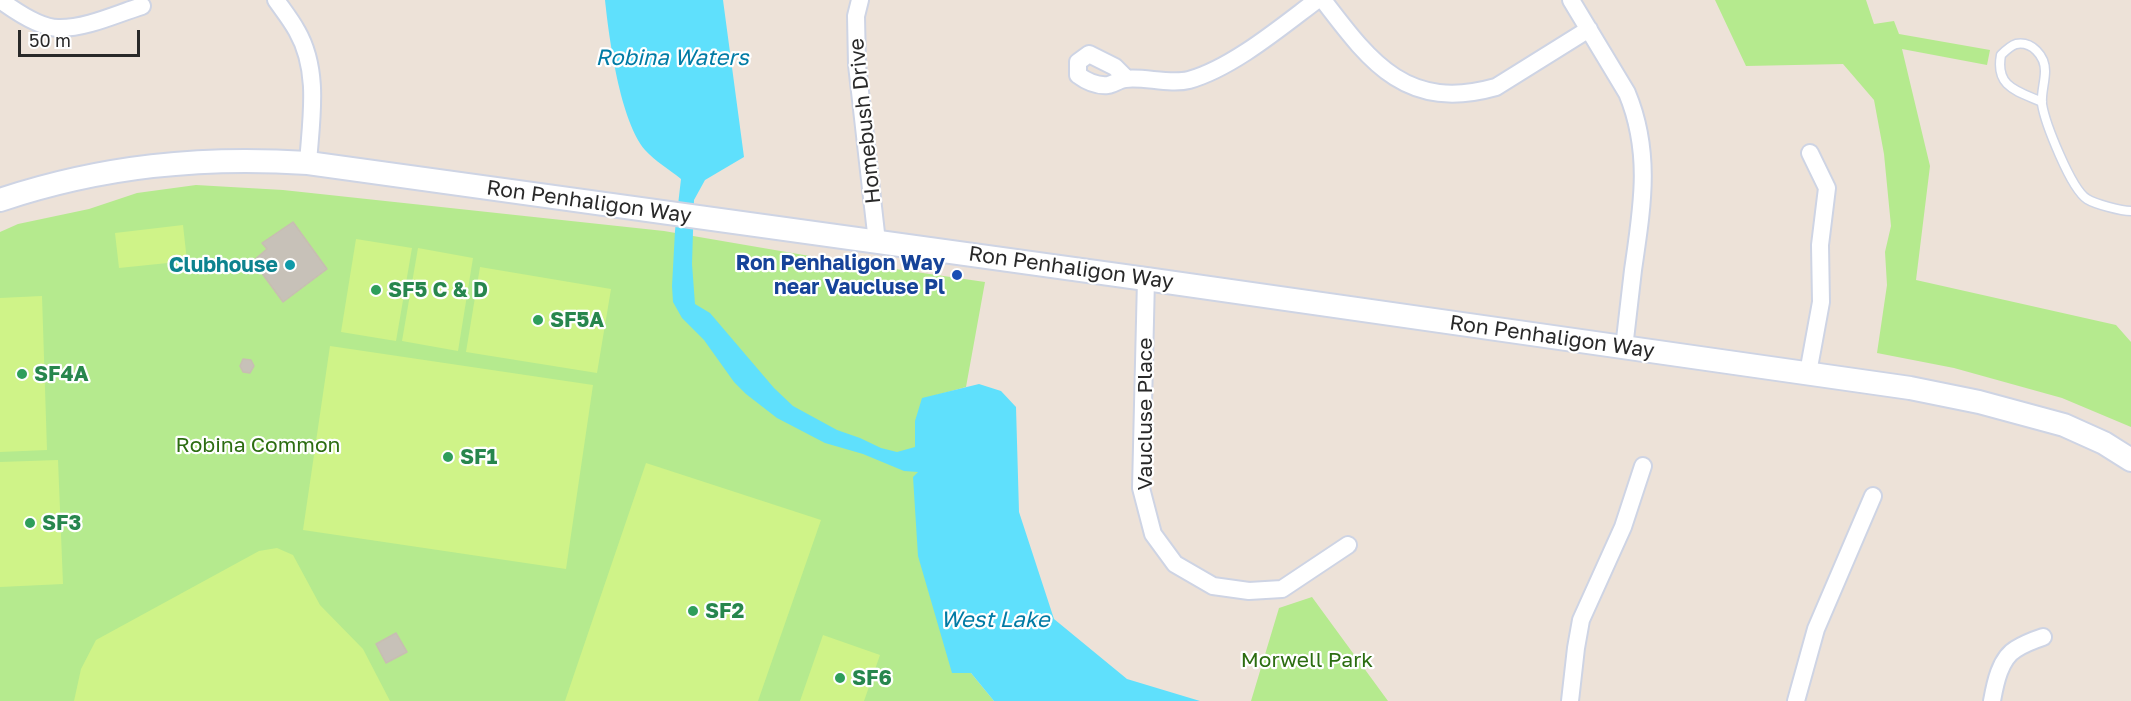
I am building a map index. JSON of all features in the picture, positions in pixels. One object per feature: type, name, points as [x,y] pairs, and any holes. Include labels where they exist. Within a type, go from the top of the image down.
[{"type":"street","points":[[0,0],[35,21],[58,28],[90,23],[142,6]]},
{"type":"street","points":[[276,0],[298,31],[308,58],[313,88],[308,163]]},
{"type":"street","name":"Homebush Drive","points":[[860,0],[856,16],[857,65],[878,242]]},
{"type":"street","points":[[1126,78],[1152,81],[1188,80],[1224,64],[1263,40],[1317,0]]},
{"type":"street","points":[[1323,0],[1359,46],[1388,74],[1414,87],[1430,91],[1462,93],[1496,87],[1589,29]]},
{"type":"street","points":[[1571,0],[1627,93],[1642,145],[1644,188],[1624,348]]},
{"type":"street","points":[[1808,374],[1821,302],[1820,244],[1827,188],[1810,153]]},
{"type":"street","name":"Ron Penhaligon Way","points":[[0,200],[48,184],[145,165],[205,160],[308,163],[1910,387],[1979,402],[2064,425],[2104,443],[2131,460]]},
{"type":"street","name":"Vaucluse Place","points":[[1146,279],[1141,488],[1153,534],[1175,564],[1213,586],[1249,591],[1282,589],[1348,545]]},
{"type":"street","points":[[1570,701],[1581,620],[1623,526],[1643,466]]},
{"type":"street","points":[[1796,701],[1816,629],[1873,496]]},
{"type":"street","points":[[1992,701],[2002,666],[2008,655],[2043,637]]},
{"type":"lane","points":[[2042,102],[2006,84],[1999,71],[2001,55],[2014,44],[2028,44],[2038,51],[2045,69],[2042,102],[2069,176],[2086,199],[2124,211],[2131,211]]},
{"type":"green space","points":[[1715,0],[1866,0],[1874,24],[1894,21],[1899,34],[1990,50],[1987,65],[1902,49],[1930,166],[1916,280],[2116,325],[2131,342],[2131,427],[2062,398],[1954,368],[1877,353],[1887,285],[1885,252],[1891,226],[1884,154],[1874,100],[1843,64],[1746,66]]},
{"type":"green space","name":"Robina Common","points":[[196,185],[283,190],[664,231],[833,260],[985,282],[966,387],[922,399],[971,673],[994,701],[0,701],[0,232],[18,224],[89,209],[137,193]]},
{"type":"green space","points":[[183,225],[187,261],[119,268],[115,233]]},
{"type":"green space","name":"SF5 C & D","points":[[356,239],[412,248],[396,341],[341,332]]},
{"type":"green space","points":[[418,248],[473,258],[458,351],[402,341]]},
{"type":"green space","name":"SF5A","points":[[480,267],[611,289],[597,373],[466,352]]},
{"type":"green space","name":"SF4A","points":[[42,296],[47,450],[0,452],[0,298]]},
{"type":"green space","name":"SF1","points":[[330,346],[593,385],[566,569],[303,530]]},
{"type":"green space","name":"SF3","points":[[58,460],[63,584],[0,587],[0,462]]},
{"type":"green space","name":"SF2","points":[[646,463],[821,520],[758,701],[565,701]]},
{"type":"green space","points":[[277,548],[293,555],[320,605],[363,649],[390,701],[74,701],[81,669],[96,640],[259,551]]},
{"type":"green space","name":"Morwell Park","points":[[1312,597],[1388,701],[1251,701],[1279,608]]},
{"type":"green space","name":"SF6","points":[[823,635],[880,655],[864,701],[800,701]]},
{"type":"water","points":[[605,0],[723,0],[744,157],[705,180],[694,200],[692,264],[695,304],[710,313],[774,388],[793,406],[837,430],[881,448],[897,452],[915,447],[915,421],[922,398],[979,384],[1001,391],[1016,407],[1019,512],[1054,619],[1127,679],[1200,701],[994,701],[971,673],[952,673],[918,556],[913,477],[918,472],[904,471],[863,454],[825,443],[777,418],[734,382],[704,340],[682,318],[673,302],[675,231],[681,179],[645,150],[636,136],[617,78]]},
{"type":"building","name":"Clubhouse","points":[[293,222],[327,269],[283,302],[253,261],[267,249],[262,243]]},
{"type":"building","points":[[243,359],[251,360],[254,366],[250,373],[243,372],[240,366]]},
{"type":"building","points":[[396,633],[407,652],[386,663],[376,644]]},
{"type":"place","name":"Clubhouse","points":[[290,265]]},
{"type":"place","name":"Ron Penhaligon Way near Vaucluse Pl","points":[[957,275]]},
{"type":"place","name":"SF5 C & D","points":[[376,290]]},
{"type":"place","name":"SF5A","points":[[538,320]]},
{"type":"place","name":"SF4A","points":[[22,374]]},
{"type":"place","name":"SF1","points":[[448,457]]},
{"type":"place","name":"SF3","points":[[30,523]]},
{"type":"place","name":"SF2","points":[[693,611]]},
{"type":"place","name":"SF6","points":[[840,678]]},
{"type":"water label","name":"Robina Waters","points":[[672,58]]},
{"type":"water label","name":"West Lake","points":[[995,620]]}]
